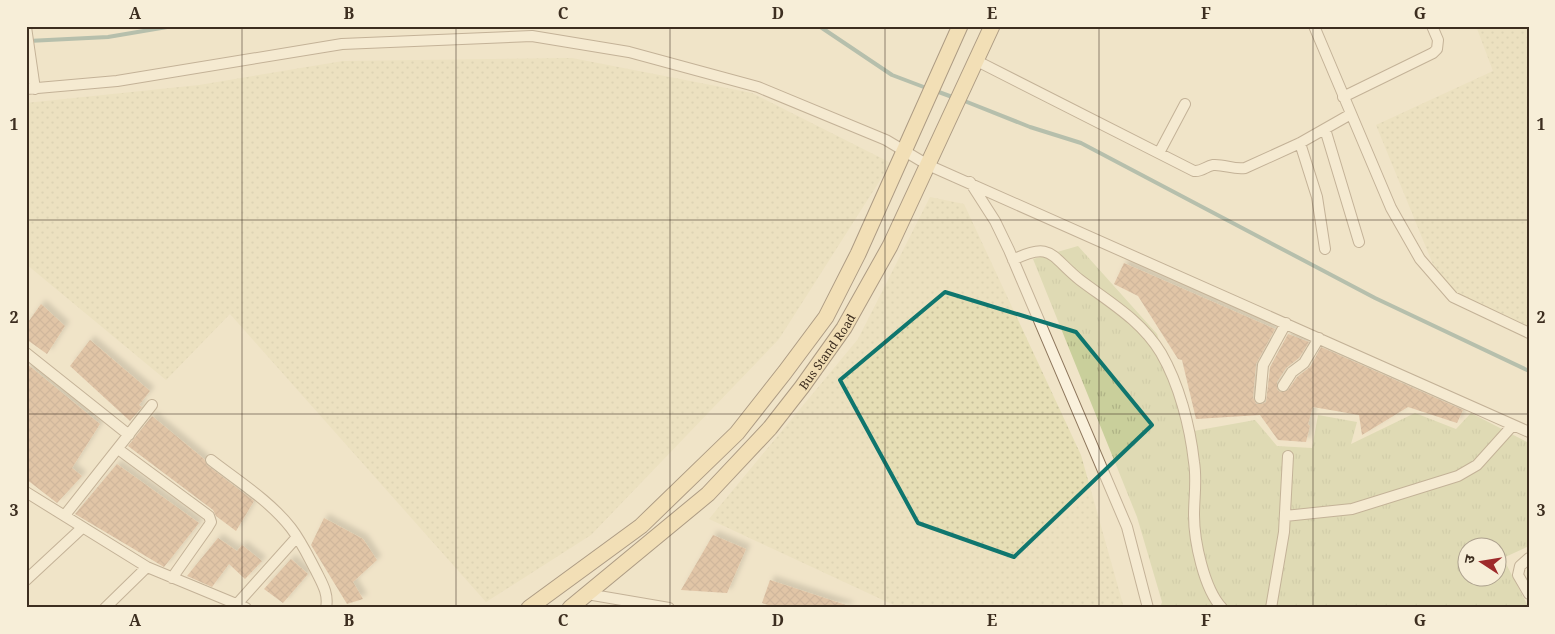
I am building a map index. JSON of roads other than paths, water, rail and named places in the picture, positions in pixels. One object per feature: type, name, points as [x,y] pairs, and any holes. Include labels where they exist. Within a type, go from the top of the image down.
[{"type":"main road","name":"Bus Stand Road","points":[[529,608],[641,526],[737,433],[826,317],[858,254],[905,152],[940,68],[960,26]]},
{"type":"main road","name":"Bus Stand Road","points":[[570,608],[708,494],[770,428],[844,328],[890,246],[992,26]]},
{"type":"street","points":[[1314,26],[1391,208],[1420,259],[1453,297],[1529,333]]},
{"type":"street","points":[[1344,97],[1433,53],[1438,44],[1432,26]]},
{"type":"street","points":[[26,27],[33,72],[31,89],[117,81],[342,44],[532,36],[630,52],[758,87],[878,136],[928,165],[970,182],[1529,432]]},
{"type":"street","points":[[977,61],[1199,172],[1215,165],[1238,169],[1300,142],[1351,114]]},
{"type":"street","points":[[1159,153],[1185,104]]},
{"type":"street","points":[[1325,129],[1359,242]]},
{"type":"street","points":[[1300,142],[1317,197],[1325,249]]},
{"type":"street","points":[[970,182],[995,221],[1013,260],[1127,527],[1148,608]]},
{"type":"street","points":[[1013,260],[1034,250],[1043,250],[1142,327],[1160,352],[1174,381],[1194,460],[1197,489],[1195,526],[1206,581],[1222,608]]},
{"type":"street","points":[[1260,398],[1263,365],[1286,324]]},
{"type":"street","points":[[1283,386],[1292,372],[1304,363],[1319,338]]},
{"type":"street","points":[[26,353],[129,435]]},
{"type":"street","points":[[65,515],[152,405]]},
{"type":"street","points":[[1285,516],[1352,509],[1458,476],[1478,465],[1513,425]]},
{"type":"street","points":[[118,449],[209,516],[211,522],[172,578]]},
{"type":"street","points":[[1271,608],[1279,568],[1285,516],[1288,456]]},
{"type":"street","points":[[211,460],[271,507],[297,537],[323,584],[328,602],[326,608]]},
{"type":"street","points":[[26,492],[146,567],[242,606],[297,537]]},
{"type":"street","points":[[26,580],[82,528]]},
{"type":"street","points":[[1529,558],[1518,570],[1518,575],[1529,594]]},
{"type":"street","points":[[104,608],[146,567]]},
{"type":"street","points":[[587,594],[669,608]]},
{"type":"waterway","points":[[28,41],[108,37],[173,26]]},
{"type":"waterway","points":[[819,26],[892,75],[929,89]]},
{"type":"waterway","points":[[936,91],[955,98]]},
{"type":"waterway","points":[[962,100],[1030,127],[1081,143],[1375,298],[1529,371]]}]
